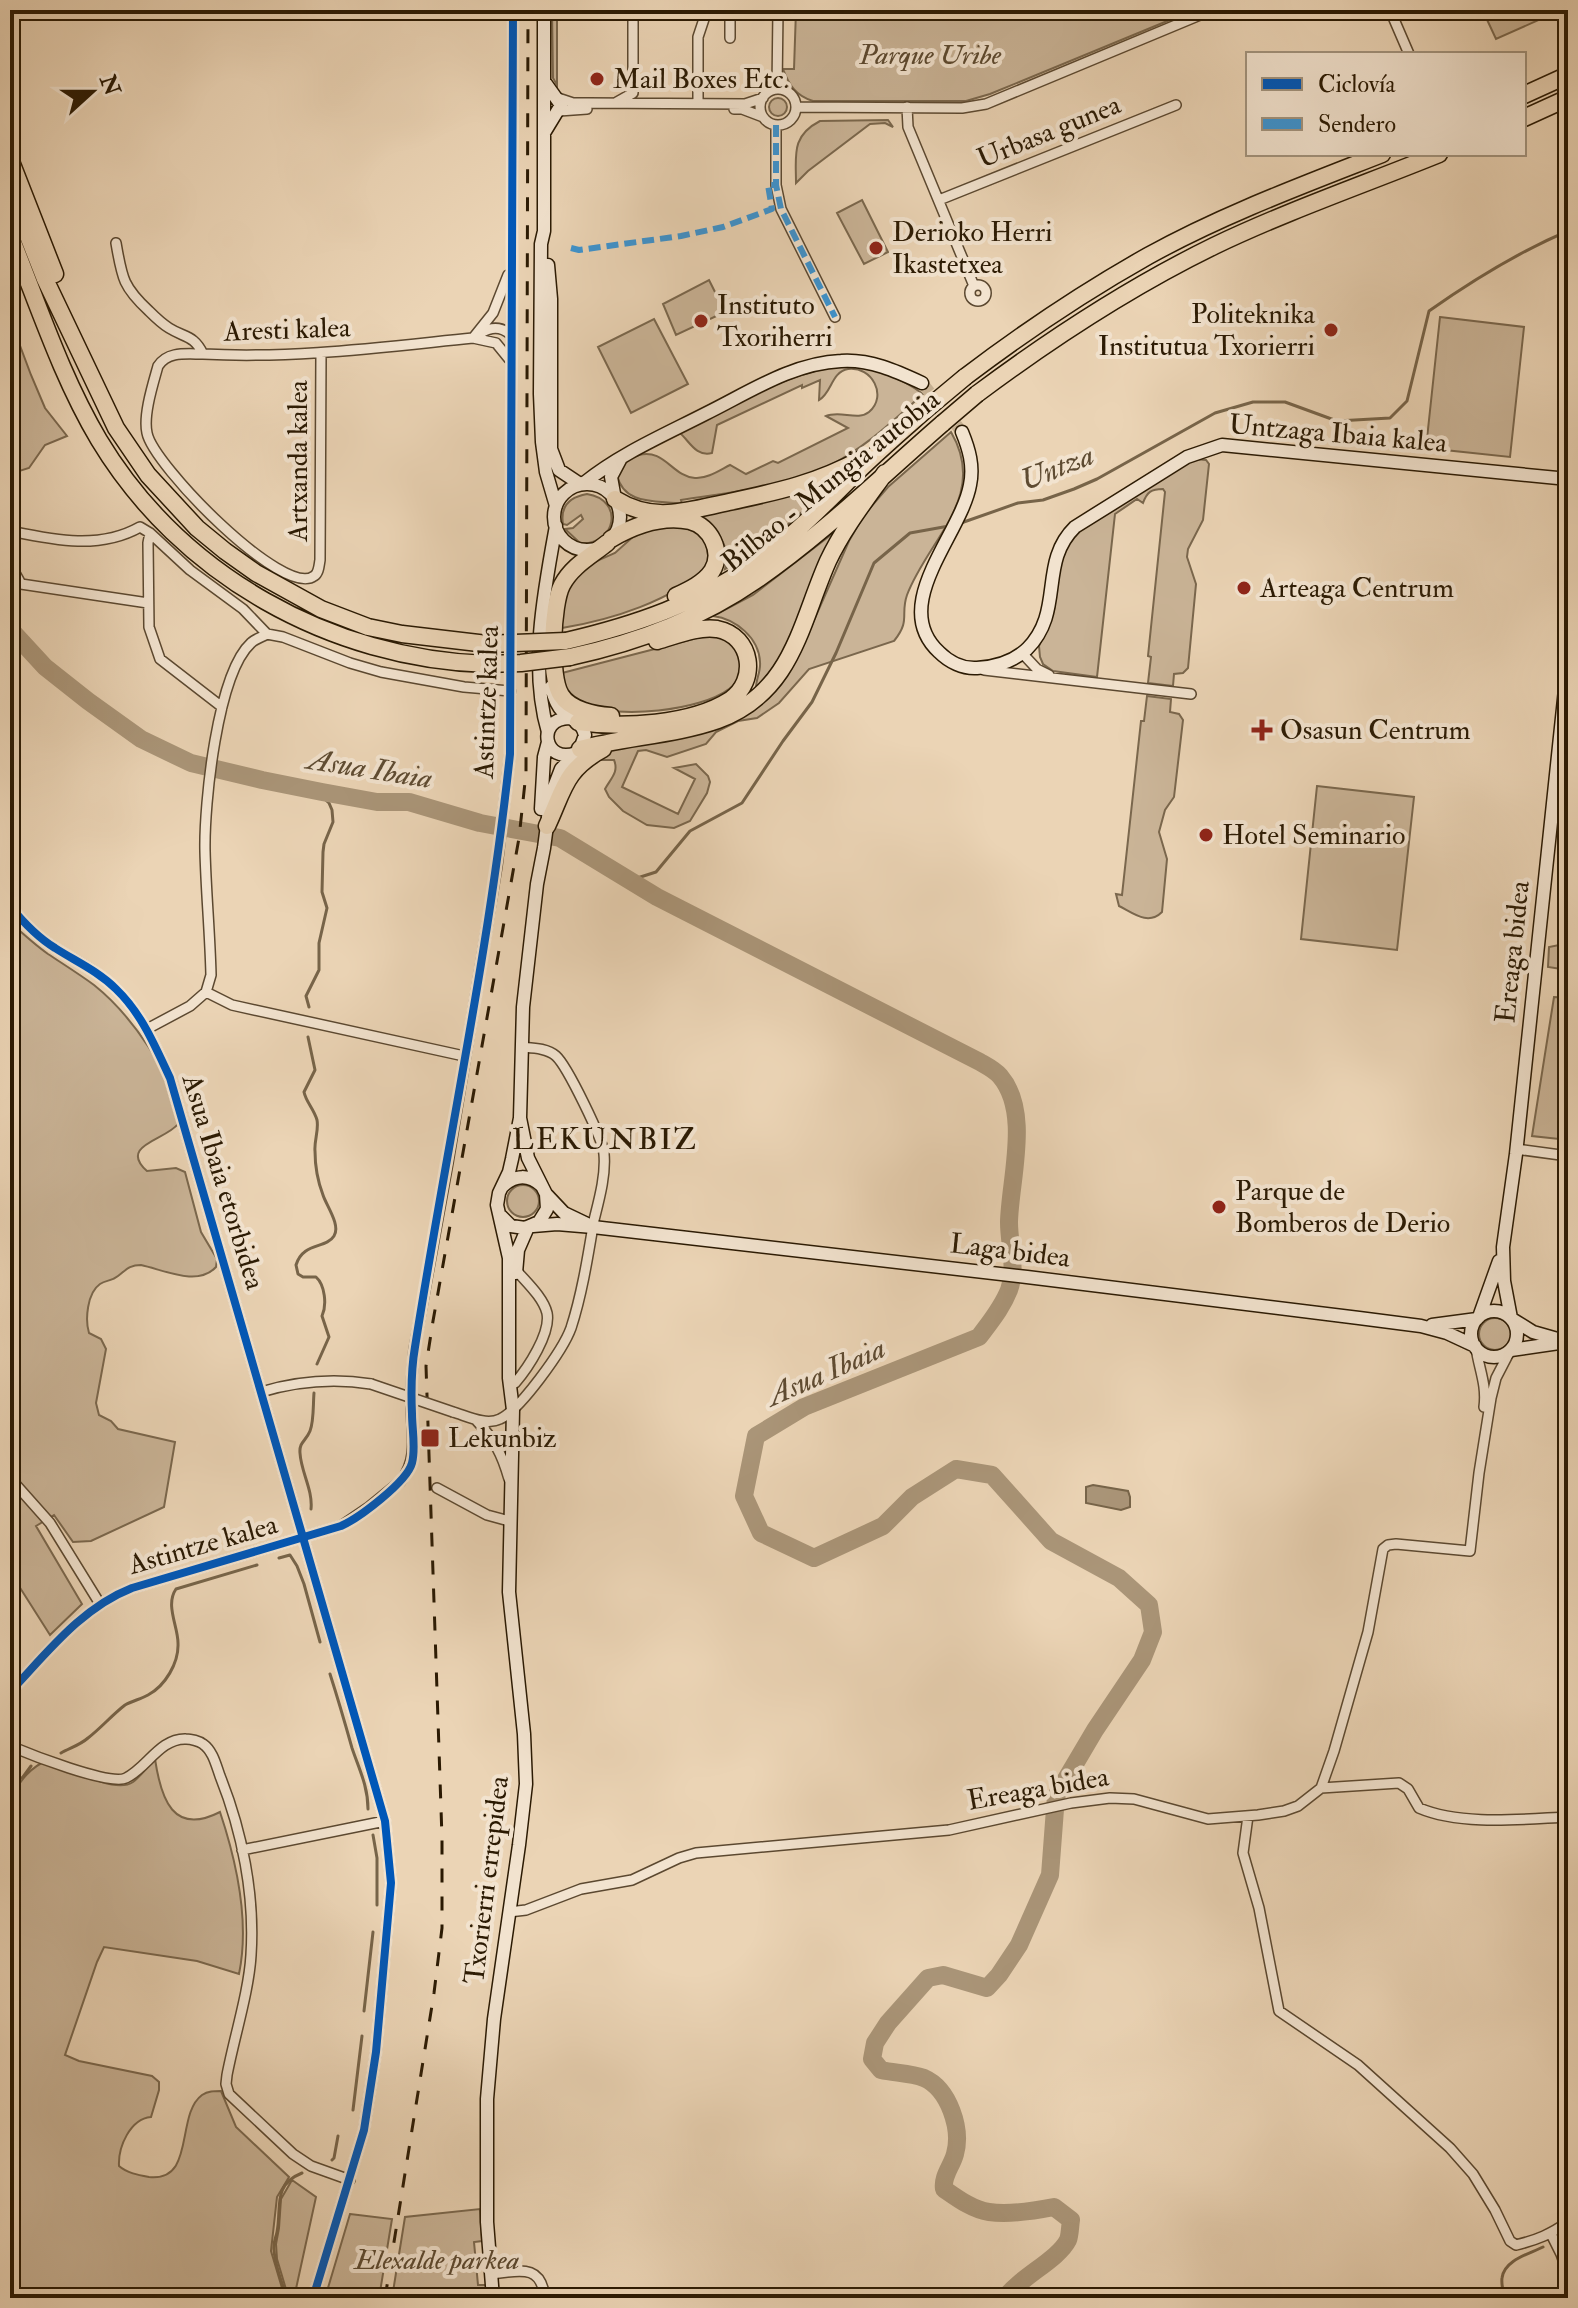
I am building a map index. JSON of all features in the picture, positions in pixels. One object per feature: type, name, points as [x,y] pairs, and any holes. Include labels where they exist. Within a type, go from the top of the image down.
[{"type":"highway","points":[[1526,94],[1568,75]]},
{"type":"highway","points":[[1526,117],[1568,98]]},
{"type":"highway","name":"Bilbao - Mungia autobia","points":[[10,235],[69,384],[99,440],[134,490],[186,545],[244,589],[325,631],[373,647],[455,663],[529,663],[567,643],[654,617],[696,598],[756,563],[805,523],[882,448],[965,377],[1065,307],[1148,256],[1237,213],[1377,156]]},
{"type":"highway","name":"Bilbao - Mungia autobia","points":[[567,643],[627,644],[695,615],[755,581],[977,394],[1074,325],[1217,245],[1435,156]]},
{"type":"highway","points":[[10,159],[55,276],[78,348]]},
{"type":"highway","points":[[10,190],[45,279],[104,407],[148,475],[197,528],[225,551],[256,573],[321,609],[368,627],[402,634],[487,644],[535,643],[567,643],[672,598],[706,578],[716,563],[717,555],[713,539],[699,525],[691,521],[642,523],[604,544],[577,565],[561,587],[556,600],[554,625],[554,677],[562,698],[593,713],[644,723]]},
{"type":"highway","points":[[615,499],[640,510],[666,513],[690,510],[810,483],[882,448]]},
{"type":"highway","points":[[578,751],[717,720],[737,712],[766,690],[778,676],[802,633],[828,561],[843,532],[885,473]]},
{"type":"highway","points":[[574,720],[598,725],[644,723],[694,715],[729,700],[744,685],[748,674],[749,663],[741,642],[733,635],[716,629],[689,632],[654,642],[627,644]]},
{"type":"highway","points":[[544,826],[563,785],[576,769],[593,754],[622,739]]},
{"type":"street","name":"Astintze kalea","points":[[411,1387],[414,1350],[501,836],[510,754],[513,10]]},
{"type":"street","points":[[544,10],[544,81],[552,105],[544,133],[544,231],[551,299],[552,457],[559,470],[582,484],[605,489],[615,499]]},
{"type":"street","points":[[614,103],[633,93],[633,10]]},
{"type":"street","points":[[698,103],[698,37],[707,10]]},
{"type":"street","points":[[730,10],[730,38]]},
{"type":"street","points":[[777,89],[778,10]]},
{"type":"street","points":[[796,107],[962,108],[986,104],[1212,10]]},
{"type":"street","points":[[1390,10],[1408,52]]},
{"type":"street","points":[[552,105],[588,109],[742,109],[776,125],[787,122],[795,113],[793,96],[777,89],[766,93],[761,108],[763,117]]},
{"type":"street","points":[[552,105],[745,104],[763,98]]},
{"type":"street","name":"Urbasa gunea","points":[[939,200],[1176,105]]},
{"type":"street","points":[[907,107],[908,127],[974,286]]},
{"type":"street","points":[[776,125],[776,185],[781,209],[835,317]]},
{"type":"street","points":[[544,231],[541,244],[542,442],[546,472],[556,506]]},
{"type":"street","name":"Aresti kalea","points":[[116,243],[125,284],[132,295],[162,323],[190,337],[203,354],[243,357],[321,353],[473,338],[499,340],[510,334],[504,329],[490,328],[473,338]]},
{"type":"street","name":"Astintze kalea","points":[[473,338],[493,313],[512,264]]},
{"type":"street","points":[[489,341],[502,348],[511,361]]},
{"type":"street","name":"Artxanda kalea","points":[[203,354],[162,359],[146,424],[147,437],[193,498],[223,528],[285,573],[308,579],[315,576],[319,569],[321,353]]},
{"type":"street","points":[[604,544],[579,549],[567,543],[556,526],[556,506],[565,492],[624,455],[770,382],[810,366],[844,360],[863,362],[896,370],[922,383]]},
{"type":"street","points":[[962,432],[969,447],[972,466],[970,485],[964,506],[923,594],[921,624],[928,640],[947,659],[973,668],[1191,694]]},
{"type":"street","name":"Untzaga Ibaia kalea","points":[[1022,653],[1035,640],[1047,618],[1055,557],[1068,533],[1187,457],[1203,450],[1222,445],[1568,480]]},
{"type":"street","points":[[574,720],[558,719],[550,727],[548,737],[557,753],[567,756],[578,751],[585,735],[574,720],[556,702],[550,682],[554,591],[569,564],[604,544],[620,524],[620,511],[611,477],[624,455]]},
{"type":"street","name":"Txorierri errepidea","points":[[544,826],[544,757],[548,737],[540,673],[542,604],[556,526]]},
{"type":"street","points":[[10,531],[76,541],[115,538],[140,527],[190,570],[243,609],[267,634],[381,672],[464,687],[511,691]]},
{"type":"street","points":[[150,533],[149,627],[160,659],[222,707]]},
{"type":"street","points":[[10,564],[21,584],[148,603]]},
{"type":"street","points":[[147,1029],[190,1006],[206,992],[211,975],[205,849],[213,750],[231,679],[251,642],[267,634]]},
{"type":"street","points":[[973,668],[993,666],[1022,653],[1037,669],[1064,680]]},
{"type":"street","name":"Ereaga bidea","points":[[1503,1247],[1568,661]]},
{"type":"street","name":"Txorierri errepidea","points":[[493,2298],[486,2192],[487,2099],[494,2019],[524,1805],[526,1761],[511,1619],[509,1521],[516,1270],[518,1250],[531,1226],[544,1216],[548,1202],[523,1143],[520,1118],[523,1007],[544,826],[556,778],[578,751]]},
{"type":"street","name":"Asua Ibaia etorbidea","points":[[10,906],[29,928],[52,947],[90,968],[115,987],[147,1029],[170,1078],[385,1821],[391,1883],[376,2052],[364,2130],[313,2298]]},
{"type":"street","points":[[206,992],[232,1005],[464,1056]]},
{"type":"street","points":[[261,1392],[316,1380],[354,1381],[489,1422],[513,1410],[535,1384],[570,1330],[605,1156],[602,1142],[556,1055],[521,1047]]},
{"type":"street","name":"Txorierri errepidea","points":[[514,1389],[509,1378],[509,1258],[497,1199],[512,1159],[520,1118]]},
{"type":"street","points":[[1516,1149],[1568,1156]]},
{"type":"street","points":[[502,1187],[511,1179],[523,1177],[535,1180],[564,1213],[593,1227]]},
{"type":"street","points":[[501,1216],[511,1226],[531,1226]]},
{"type":"street","name":"Laga bidea","points":[[531,1226],[557,1224],[593,1227],[999,1273],[1421,1326],[1447,1333],[1475,1347]]},
{"type":"street","points":[[1484,1442],[1482,1423],[1486,1393],[1471,1332],[1494,1279],[1503,1247]]},
{"type":"street","points":[[1503,1247],[1504,1281],[1517,1335],[1496,1378],[1470,1551],[1396,1544],[1383,1549],[1368,1632],[1321,1788],[1399,1783],[1408,1789],[1419,1808],[1437,1814],[1484,1819],[1568,1817]]},
{"type":"street","points":[[514,1389],[529,1366],[546,1329],[548,1315],[543,1302],[516,1270]]},
{"type":"street","points":[[1478,1318],[1495,1311],[1533,1332],[1567,1342]]},
{"type":"street","name":"Laga bidea","points":[[1421,1326],[1478,1318]]},
{"type":"street","points":[[1475,1347],[1486,1356],[1494,1357],[1510,1350],[1567,1342]]},
{"type":"street","name":"Astintze kalea","points":[[10,1692],[85,1615],[100,1604],[132,1588],[303,1539],[347,1523],[401,1481],[412,1462],[411,1408]]},
{"type":"street","points":[[473,1418],[494,1440],[511,1486]]},
{"type":"street","points":[[10,1478],[50,1523],[100,1604]]},
{"type":"street","points":[[437,1488],[487,1515],[509,1521]]},
{"type":"street","points":[[10,1746],[100,1778],[119,1781],[134,1773],[165,1745],[186,1739],[201,1742],[210,1752],[217,1779],[233,1811],[251,1909],[251,1958],[227,2075],[229,2094],[293,2154],[311,2166],[350,2180]]},
{"type":"street","name":"Ereaga bidea","points":[[509,1912],[526,1910],[581,1889],[632,1880],[696,1853],[949,1830],[1071,1803],[1124,1798],[1208,1819],[1248,1816],[1298,1806],[1321,1788]]},
{"type":"street","points":[[1248,1816],[1243,1853],[1259,1908],[1279,2011],[1358,2065],[1450,2148],[1473,2174],[1510,2241],[1516,2245],[1538,2240],[1568,2222]]},
{"type":"street","points":[[242,1850],[385,1821]]},
{"type":"street","points":[[1551,2234],[1568,2274]]},
{"type":"street","points":[[491,2274],[531,2272],[544,2285],[545,2298]]},
{"type":"green space","points":[[552,10],[557,10],[557,85],[553,78]]},
{"type":"green space","name":"Parque Uribe","points":[[796,10],[1194,10],[966,101],[813,101],[794,89],[783,69],[794,69]]},
{"type":"green space","points":[[1550,10],[1552,14],[1496,39],[1483,11]]},
{"type":"green space","points":[[778,98],[787,107],[778,116],[769,107]]},
{"type":"green space","points":[[888,120],[893,127],[885,123],[870,124],[796,183],[797,147],[811,127],[820,121]]},
{"type":"green space","points":[[862,200],[888,252],[864,264],[837,213]]},
{"type":"green space","points":[[709,280],[725,312],[676,335],[663,304]]},
{"type":"green space","points":[[1440,317],[1524,327],[1510,457],[1426,448]]},
{"type":"green space","points":[[10,319],[45,408],[67,436],[45,445],[29,468],[10,474]]},
{"type":"green space","points":[[654,319],[688,384],[631,413],[598,347]]},
{"type":"green space","points":[[847,365],[887,374],[923,394],[852,453],[810,475],[681,500],[682,504],[643,500],[634,497],[621,485],[617,475],[619,471],[628,460],[639,455],[655,456],[680,473],[695,478],[709,476],[730,465],[746,474],[773,461],[778,463],[848,428],[826,416],[865,415],[875,405],[877,398],[875,383],[857,369],[838,374],[819,400],[820,380],[802,388],[802,385],[717,425],[712,453],[697,451],[680,433],[782,382],[803,374]]},
{"type":"green space","points":[[951,432],[961,455],[963,477],[959,497],[951,517],[916,575],[907,595],[904,622],[894,641],[809,669],[779,703],[757,718],[738,721],[716,732],[706,744],[667,757],[646,750],[638,751],[622,787],[678,814],[695,779],[674,768],[696,764],[708,776],[707,793],[690,821],[674,828],[647,825],[623,811],[605,789],[615,772],[614,760],[582,760],[588,754],[723,723],[800,652],[849,541],[864,515],[888,487]]},
{"type":"green space","points":[[1194,459],[1206,460],[1209,464],[1203,520],[1187,557],[1196,584],[1188,668],[1183,673],[1174,674],[1173,686],[1148,683],[1163,489],[1152,491],[1143,503],[1137,499],[1115,514],[1097,677],[1053,671],[1043,664],[1039,646],[1054,611],[1061,554],[1079,530]]},
{"type":"green space","points":[[830,481],[833,484],[782,530],[725,569],[726,552],[721,539],[698,517]]},
{"type":"green space","points":[[587,494],[607,505],[611,522],[602,537],[580,543],[565,529],[573,528],[583,519],[581,515],[567,525],[563,524],[563,512],[571,500]]},
{"type":"green space","points":[[673,526],[691,529],[702,536],[709,566],[659,599],[600,620],[562,628],[561,610],[570,583],[592,563],[615,553],[635,535]]},
{"type":"green space","points":[[836,531],[799,630],[756,688],[759,653],[751,638],[730,621],[713,616],[753,595]]},
{"type":"green space","points":[[711,636],[731,643],[737,650],[740,662],[737,680],[716,697],[679,707],[617,712],[585,705],[565,691],[562,673]]},
{"type":"green space","points":[[1147,696],[1171,699],[1170,712],[1179,714],[1183,720],[1174,797],[1165,810],[1159,832],[1167,859],[1162,912],[1151,918],[1135,915],[1119,906],[1116,894],[1122,895],[1141,721],[1144,721]]},
{"type":"green space","points":[[1317,786],[1414,797],[1397,950],[1301,939]]},
{"type":"green space","points":[[10,922],[108,997],[136,1029],[161,1067],[176,1106],[178,1124],[141,1149],[138,1155],[140,1162],[147,1171],[176,1168],[185,1172],[201,1232],[217,1259],[216,1267],[200,1276],[133,1266],[100,1284],[92,1294],[87,1314],[89,1333],[101,1339],[106,1349],[96,1403],[99,1415],[118,1429],[175,1442],[164,1507],[91,1541],[73,1542],[54,1515],[36,1526],[82,1604],[50,1635],[10,1572]]},
{"type":"green space","points":[[1564,944],[1563,952],[1568,953],[1568,970],[1548,967],[1549,947]]},
{"type":"green space","points":[[1554,997],[1568,998],[1568,1140],[1532,1136]]},
{"type":"green space","points":[[523,1185],[534,1190],[539,1201],[534,1212],[523,1217],[512,1212],[507,1201],[512,1190]]},
{"type":"green space","points":[[1495,1318],[1506,1323],[1511,1334],[1506,1345],[1495,1350],[1484,1345],[1479,1334],[1484,1323]]},
{"type":"green space","points":[[49,1759],[103,1783],[125,1785],[136,1780],[155,1759],[161,1788],[172,1810],[191,1819],[220,1812],[240,1892],[243,1934],[239,1974],[197,1961],[104,1947],[65,2055],[79,2061],[152,2076],[159,2082],[151,2117],[131,2128],[121,2151],[119,2166],[149,2177],[164,2176],[173,2169],[179,2159],[194,2104],[204,2094],[221,2091],[236,2127],[289,2177],[277,2197],[271,2251],[285,2298],[10,2298],[10,1798],[26,1775]]},
{"type":"green space","points":[[292,2180],[316,2197],[294,2298],[286,2298],[276,2244],[281,2199]]},
{"type":"green space","name":"Elexalde parkea","points":[[480,2209],[482,2241],[474,2242],[478,2285],[486,2285],[488,2298],[392,2298],[405,2217]]},
{"type":"green space","points":[[350,2214],[392,2219],[379,2298],[325,2298]]},
{"type":"shaded area","points":[[1093,1485],[1128,1491],[1130,1507],[1121,1510],[1086,1503],[1086,1487]]},
{"type":"waterway","name":"Untza","points":[[961,523],[1018,503],[1043,500],[1074,489],[1215,413],[1253,402],[1285,402],[1337,421],[1390,418],[1407,401],[1429,311],[1496,267],[1568,231]]},
{"type":"waterway","name":"Untza","points":[[628,881],[656,872],[690,831],[742,803],[812,702],[874,563],[910,533],[949,526]]},
{"type":"waterway","name":"Asua Ibaia","points":[[10,629],[45,667],[88,701],[141,739],[191,763],[377,802],[409,802],[480,823],[560,838],[657,897],[991,1068],[1009,1091],[1017,1127],[1009,1222],[1012,1273],[1009,1290],[999,1309],[979,1337],[804,1407],[756,1436],[744,1496],[761,1533],[814,1558],[883,1526],[912,1497],[956,1469],[992,1475],[1051,1541],[1119,1578],[1149,1605],[1153,1632],[1142,1660],[1056,1796],[1050,1875],[1019,1945],[987,1988],[943,1975],[928,1978],[888,2023],[875,2043],[872,2059],[881,2070],[924,2078],[933,2083],[947,2100],[955,2122],[957,2144],[944,2180],[944,2189],[983,2211],[1014,2213],[1054,2207],[1071,2220],[1069,2238],[1063,2247],[1005,2298]]},
{"type":"waterway","points":[[309,1007],[306,996],[319,970],[319,943],[327,908],[322,892],[324,844],[333,822],[329,803],[315,790]]},
{"type":"waterway","points":[[308,1037],[315,1070],[304,1092],[317,1120],[315,1147],[321,1190],[336,1226],[330,1240],[309,1249],[296,1265],[298,1274],[316,1277],[323,1290],[322,1316],[329,1337],[317,1364]]},
{"type":"waterway","points":[[311,1509],[300,1449],[311,1427],[314,1393]]},
{"type":"waterway","points":[[279,1558],[290,1555],[297,1566],[320,1642]]},
{"type":"waterway","points":[[61,1753],[85,1740],[125,1705],[148,1695],[165,1680],[178,1651],[172,1609],[176,1589],[257,1565]]},
{"type":"waterway","points":[[330,1674],[365,1785],[368,1809]]},
{"type":"waterway","points":[[10,1784],[23,1777],[31,1766]]},
{"type":"waterway","points":[[373,1835],[377,1858],[377,1905]]},
{"type":"waterway","points":[[364,2011],[373,1932]]},
{"type":"waterway","points":[[353,2110],[362,2036]]},
{"type":"waterway","points":[[332,2160],[338,2136]]},
{"type":"waterway","points":[[287,2298],[277,2268],[274,2245],[282,2190],[302,2173]]},
{"type":"waterway","points":[[1557,2240],[1568,2234]]},
{"type":"waterway","points":[[1503,2298],[1502,2278],[1507,2267],[1518,2258],[1543,2247]]},
{"type":"tunnel","points":[[922,383],[962,432]]},
{"type":"railway","points":[[385,2298],[442,1928],[442,1838],[426,1366],[519,838],[526,773],[528,10]]},
{"type":"marked path","points":[[776,125],[776,185],[781,209],[835,317]]},
{"type":"marked path","points":[[571,248],[579,250],[681,236],[723,227],[772,209],[768,185],[776,185]]},
{"type":"cycle path","points":[[10,1692],[81,1619],[114,1597],[132,1588],[341,1526],[370,1508],[392,1489],[412,1463],[414,1356],[491,903],[510,754],[513,10]]},
{"type":"cycle path","points":[[10,906],[42,939],[116,989],[147,1031],[170,1078],[385,1821],[391,1883],[376,2052],[364,2130],[313,2298]]},
{"type":"place","name":"Mail Boxes Etc.","points":[[597,79]]},
{"type":"place","name":"Derioko Herri Ikastetxea","points":[[876,248]]},
{"type":"place","name":"Instituto Txoriherri","points":[[701,321]]},
{"type":"place","name":"Politeknika Institutua Txorierri","points":[[1331,330]]},
{"type":"place","name":"Arteaga Centrum","points":[[1244,588]]},
{"type":"place","name":"Osasun Centrum","points":[[1262,730]]},
{"type":"place","name":"Hotel Seminario","points":[[1206,835]]},
{"type":"place","name":"Parque de Bomberos de Derio","points":[[1219,1207]]},
{"type":"place","name":"Lekunbiz","points":[[430,1438]]},
{"type":"district","name":"LEKUNBIZ","points":[[605,1139]]}]
